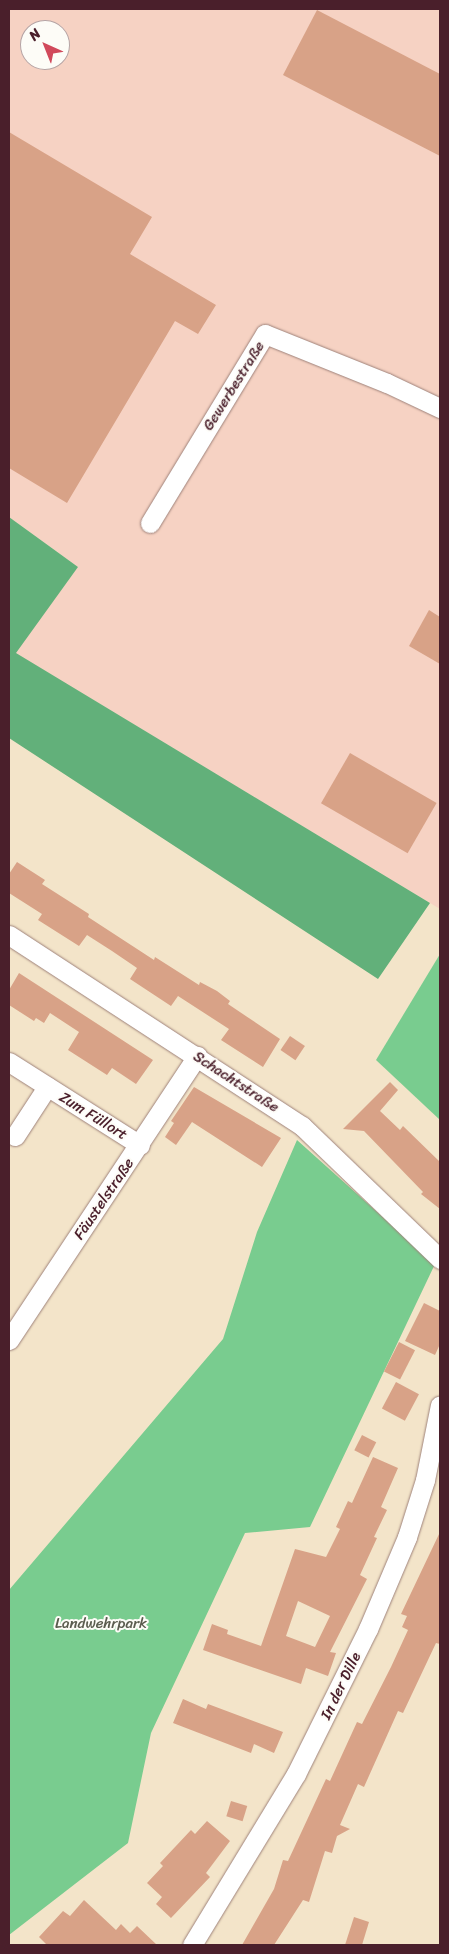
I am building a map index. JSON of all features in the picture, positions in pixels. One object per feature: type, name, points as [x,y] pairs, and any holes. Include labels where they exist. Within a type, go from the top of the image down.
[{"type":"street","name":"Gewerbestraße","points":[[150,523],[265,334],[387,383],[440,408]]},
{"type":"street","name":"Schachtstraße","points":[[9,935],[302,1126],[440,1259]]},
{"type":"street","name":"Fäustelstraße","points":[[11,1332],[140,1145],[197,1056]]},
{"type":"street","name":"Zum Füllort","points":[[9,1062],[140,1145]]},
{"type":"street","name":"Zum Füllort","points":[[15,1136],[47,1087]]},
{"type":"street","name":"In der Dille","points":[[192,1945],[296,1774],[368,1629],[407,1536],[422,1489],[440,1404]]},
{"type":"shaded area","points":[[10,9],[440,9],[440,909],[15,653],[78,567],[9,517]]},
{"type":"green space","points":[[9,517],[78,567],[16,653],[430,903],[378,979],[9,738]]},
{"type":"green space","points":[[440,954],[440,1120],[376,1060]]},
{"type":"green space","name":"Landwehrpark","points":[[297,1140],[435,1264],[310,1527],[245,1533],[151,1733],[128,1843],[9,1935],[9,1590],[223,1339],[257,1232]]},
{"type":"building","points":[[317,10],[440,74],[440,156],[283,75]]},
{"type":"building","points":[[9,132],[152,217],[130,254],[216,305],[198,334],[175,321],[67,503],[9,468]]},
{"type":"building","points":[[429,610],[440,617],[440,664],[409,646]]},
{"type":"building","points":[[350,753],[437,803],[408,853],[321,803]]},
{"type":"building","points":[[17,862],[45,880],[42,884],[89,914],[88,917],[154,960],[155,957],[199,985],[200,982],[217,991],[230,1001],[228,1004],[280,1039],[263,1067],[221,1040],[229,1029],[178,996],[171,1006],[130,979],[137,968],[112,951],[87,935],[79,946],[38,920],[42,914],[9,893],[9,874]]},
{"type":"building","points":[[19,973],[153,1060],[136,1084],[112,1068],[107,1075],[68,1050],[79,1032],[50,1013],[44,1023],[36,1018],[34,1021],[9,1005],[9,990]]},
{"type":"building","points":[[290,1036],[305,1046],[295,1060],[280,1050]]},
{"type":"building","points":[[390,1082],[398,1090],[380,1111],[400,1130],[403,1126],[440,1162],[440,1209],[421,1194],[423,1192],[364,1131],[343,1129]]},
{"type":"building","points":[[194,1087],[281,1138],[262,1167],[192,1122],[176,1145],[165,1137],[174,1123],[171,1121]]},
{"type":"building","points":[[424,1303],[440,1311],[440,1344],[435,1355],[405,1341]]},
{"type":"building","points":[[399,1342],[415,1350],[400,1380],[384,1371]]},
{"type":"building","points":[[396,1382],[419,1394],[405,1421],[382,1408]]},
{"type":"building","points":[[362,1435],[376,1442],[369,1457],[354,1450]]},
{"type":"building","points":[[373,1457],[398,1468],[381,1507],[387,1510],[374,1537],[377,1538],[360,1575],[367,1579],[330,1652],[336,1653],[328,1676],[306,1668],[301,1684],[203,1650],[212,1624],[228,1630],[227,1634],[261,1646],[295,1549],[326,1557],[340,1529],[336,1527],[348,1501],[352,1503]],"holes":[[[298,1601],[330,1616],[315,1647],[286,1636]]]},
{"type":"building","points":[[440,1532],[440,1644],[436,1643],[403,1713],[398,1711],[364,1787],[358,1784],[340,1825],[350,1829],[337,1836],[332,1853],[325,1851],[309,1902],[303,1900],[274,1945],[242,1945],[274,1889],[283,1860],[288,1861],[326,1779],[330,1781],[357,1722],[362,1724],[391,1667],[408,1630],[402,1627],[407,1616],[401,1614]]},
{"type":"building","points":[[183,1699],[206,1709],[208,1704],[283,1732],[274,1753],[254,1744],[251,1753],[173,1723]]},
{"type":"building","points":[[231,1801],[247,1806],[243,1821],[226,1816]]},
{"type":"building","points":[[207,1821],[230,1841],[206,1873],[210,1877],[171,1918],[156,1904],[162,1897],[147,1883],[163,1866],[160,1863],[191,1830],[195,1834]]},
{"type":"building","points":[[84,1900],[116,1930],[121,1924],[130,1933],[137,1926],[157,1945],[47,1945],[39,1937],[63,1911],[70,1916]]},
{"type":"building","points":[[354,1917],[369,1922],[362,1945],[345,1945]]}]
